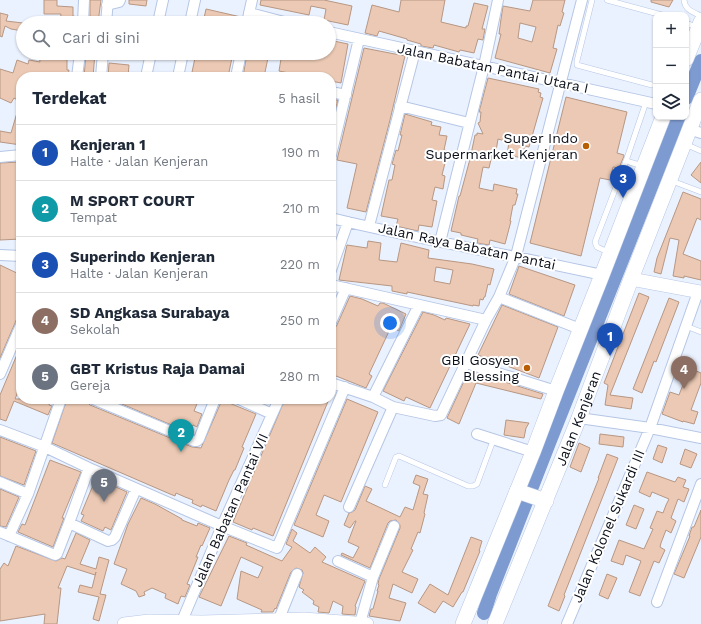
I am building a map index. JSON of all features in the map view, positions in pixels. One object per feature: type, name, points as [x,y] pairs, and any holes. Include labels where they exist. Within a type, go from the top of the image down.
[{"type":"main road","points":[[689,49],[697,22]]},
{"type":"main road","name":"Jalan Kenjeran","points":[[495,624],[579,418],[669,180],[691,135],[691,114],[701,100]]},
{"type":"main road","points":[[463,624],[518,491],[662,120]]},
{"type":"main road","points":[[631,279],[700,292]]},
{"type":"main road","points":[[518,491],[545,501]]},
{"type":"main road","points":[[124,624],[149,621],[253,622],[279,619],[359,624]]},
{"type":"street","points":[[83,16],[84,0]]},
{"type":"street","points":[[107,16],[108,2],[119,2],[120,0]]},
{"type":"street","points":[[160,16],[163,0]]},
{"type":"street","points":[[191,16],[194,0]]},
{"type":"street","points":[[248,16],[252,0]]},
{"type":"street","points":[[440,242],[484,66],[498,0]]},
{"type":"street","points":[[336,385],[372,397],[393,407],[435,416],[441,415],[486,320],[499,297],[516,256],[582,0]]},
{"type":"street","name":"Jalan Babatan Pantai Utara I","points":[[336,34],[651,103]]},
{"type":"street","points":[[336,134],[359,39]]},
{"type":"street","points":[[369,226],[415,51]]},
{"type":"street","points":[[78,72],[79,60]]},
{"type":"street","points":[[101,72],[102,60]]},
{"type":"street","points":[[147,72],[150,60]]},
{"type":"street","points":[[179,72],[182,60]]},
{"type":"street","points":[[237,72],[240,60]]},
{"type":"street","points":[[336,93],[346,95]]},
{"type":"street","points":[[400,106],[469,123]]},
{"type":"street","points":[[0,157],[16,155]]},
{"type":"street","name":"Jalan Raya Babatan Pantai","points":[[336,219],[602,275]]},
{"type":"street","points":[[336,256],[348,222]]},
{"type":"street","points":[[0,255],[16,256]]},
{"type":"street","points":[[336,286],[486,320]]},
{"type":"street","points":[[336,311],[346,288]]},
{"type":"street","name":"Jalan Kolonel Sukardi III","points":[[567,624],[650,428],[686,326],[700,292]]},
{"type":"street","points":[[499,297],[580,329]]},
{"type":"street","points":[[372,397],[419,305]]},
{"type":"street","points":[[0,374],[16,337]]},
{"type":"street","points":[[466,362],[556,390]]},
{"type":"street","points":[[0,430],[45,447],[136,489],[275,548],[278,547],[345,388]]},
{"type":"street","points":[[59,404],[28,494],[4,534],[55,555],[57,554],[89,468]]},
{"type":"street","points":[[105,404],[197,441],[200,439],[213,404]]},
{"type":"street","points":[[251,404],[272,414]]},
{"type":"street","name":"Jalan Babatan Pantai VII","points":[[182,621],[222,526],[277,404]]},
{"type":"street","points":[[349,507],[393,407]]},
{"type":"street","name":"Jalan Kolonel Sukardi III","points":[[579,418],[650,428],[701,438]]},
{"type":"street","points":[[477,434],[494,438],[533,452]]},
{"type":"street","points":[[0,482],[28,494]]},
{"type":"street","points":[[657,602],[701,484]]},
{"type":"street","points":[[69,523],[108,541],[112,540],[115,537],[136,489]]},
{"type":"street","points":[[359,624],[373,577],[394,526]]},
{"type":"street","points":[[338,561],[373,577]]},
{"type":"street","points":[[279,619],[297,574]]},
{"type":"lane","points":[[592,0],[577,65],[653,85]]},
{"type":"lane","points":[[607,0],[653,13]]},
{"type":"lane","points":[[684,0],[685,6],[697,22]]},
{"type":"lane","points":[[610,252],[597,247],[595,242],[626,161],[651,103]]},
{"type":"lane","points":[[691,135],[701,151]]},
{"type":"lane","points":[[626,161],[644,167]]},
{"type":"lane","points":[[669,180],[701,192]]},
{"type":"lane","points":[[686,326],[701,332]]},
{"type":"lane","points":[[385,485],[396,457],[399,456],[468,486],[473,486],[477,484],[494,438]]},
{"type":"building","points":[[44,0],[57,0],[57,6],[73,7],[73,16],[44,14]]},
{"type":"building","points":[[90,0],[101,0],[99,16],[90,16]]},
{"type":"building","points":[[129,0],[147,0],[146,6],[129,4]]},
{"type":"building","points":[[261,0],[324,0],[352,6],[348,25],[336,22],[336,16],[325,16],[326,9],[311,6],[309,15],[260,5]]},
{"type":"building","points":[[401,0],[445,0],[441,22],[466,28],[466,26],[468,26],[474,3],[488,6],[482,29],[485,29],[483,40],[478,39],[474,53],[460,50],[459,52],[434,45],[433,48],[421,46],[421,44],[407,39],[379,31],[377,36],[365,33],[372,5],[399,12]]},
{"type":"building","points":[[533,0],[565,0],[562,12],[564,13],[560,26],[558,25],[553,48],[557,49],[550,73],[495,58],[501,34],[499,34],[503,6],[530,11]],"holes":[[[520,23],[536,27],[532,42],[518,38]]]},
{"type":"building","points":[[651,0],[673,0],[669,7],[651,2]]},
{"type":"building","points":[[206,9],[237,16],[204,16]]},
{"type":"building","points":[[0,13],[8,15],[6,21],[16,22],[16,30],[5,26],[2,37],[0,36]]},
{"type":"building","points":[[336,41],[348,44],[341,83],[336,82],[336,72],[279,71],[281,60],[336,60]]},
{"type":"building","points":[[364,48],[405,56],[366,212],[347,208],[357,164],[337,160]]},
{"type":"building","points":[[17,60],[28,64],[29,60],[40,62],[40,60],[67,60],[67,70],[69,70],[69,72],[16,72],[16,99],[14,98],[11,103],[0,98],[0,69],[13,73]]},
{"type":"building","points":[[85,60],[94,60],[93,72],[84,72]]},
{"type":"building","points":[[195,60],[232,60],[229,72],[192,72]]},
{"type":"building","points":[[246,60],[268,60],[265,72],[244,72]]},
{"type":"building","points":[[109,63],[129,65],[128,72],[108,72]]},
{"type":"building","points":[[488,78],[539,89],[538,92],[541,93],[540,97],[543,98],[529,147],[525,146],[523,158],[507,155],[509,142],[498,139],[496,151],[493,151],[489,168],[483,167],[479,188],[493,191],[494,184],[517,189],[516,194],[518,194],[515,205],[513,205],[511,221],[505,244],[490,240],[489,245],[477,243],[478,239],[451,231],[475,135],[477,135],[477,133],[483,134],[478,123],[480,122],[481,112],[479,112]]},
{"type":"building","points":[[566,97],[627,112],[617,153],[624,156],[619,168],[613,167],[610,180],[600,178],[581,256],[530,243]]},
{"type":"building","points":[[405,114],[432,122],[431,125],[441,127],[439,135],[447,136],[444,150],[448,151],[442,175],[445,176],[443,189],[435,187],[432,200],[437,201],[432,227],[419,225],[418,231],[396,226],[398,219],[381,216],[389,180],[392,180],[395,165],[392,164],[396,150],[398,151]]},
{"type":"building","points":[[16,116],[16,144],[0,142],[0,131],[11,133]]},
{"type":"building","points":[[16,162],[16,239],[0,240],[0,163]]},
{"type":"building","points":[[701,162],[701,183],[691,175]]},
{"type":"building","points":[[683,192],[701,199],[701,220],[697,218],[683,254],[701,261],[701,280],[684,276],[684,278],[673,276],[679,240],[670,238],[661,274],[654,272],[657,258]]},
{"type":"building","points":[[368,241],[381,243],[379,260],[397,262],[401,243],[429,250],[428,258],[472,264],[494,269],[490,285],[488,284],[483,300],[480,299],[479,306],[407,292],[407,294],[392,291],[392,286],[339,280],[347,245],[367,248]],"holes":[[[436,267],[453,270],[450,284],[434,281]]]},
{"type":"building","points":[[0,265],[16,273],[16,321],[0,358]]},
{"type":"building","points":[[519,266],[575,285],[564,316],[509,294]]},
{"type":"building","points":[[639,293],[649,297],[610,395],[633,398],[631,409],[605,405],[608,385],[604,383]]},
{"type":"building","points":[[350,296],[362,299],[378,306],[380,303],[383,303],[406,314],[399,331],[391,327],[369,374],[372,376],[366,388],[336,376],[337,325]]},
{"type":"building","points":[[669,298],[679,302],[656,362],[654,361],[642,393],[633,389]]},
{"type":"building","points":[[502,305],[558,327],[539,378],[478,355]]},
{"type":"building","points":[[423,312],[445,320],[446,318],[470,324],[430,408],[406,397],[404,401],[383,391]]},
{"type":"building","points":[[16,357],[16,402],[14,401],[6,421],[0,419],[0,395]]},
{"type":"building","points":[[680,362],[701,373],[701,383],[691,410],[698,412],[694,424],[683,422],[662,414],[670,392],[679,395],[686,377],[676,373]]},
{"type":"building","points":[[473,372],[543,394],[541,399],[476,383],[459,424],[447,418],[465,379],[470,381]]},
{"type":"building","points":[[347,399],[378,412],[341,502],[324,495],[316,515],[329,521],[323,537],[294,525]]},
{"type":"building","points":[[21,404],[49,404],[52,406],[48,415]]},
{"type":"building","points":[[65,404],[89,404],[192,447],[201,448],[220,404],[232,404],[256,414],[242,447],[244,448],[235,470],[229,480],[216,511],[202,505],[201,507],[192,503],[193,500],[176,493],[175,496],[170,494],[52,443]]},
{"type":"building","points":[[122,404],[197,404],[194,411],[202,414],[197,427],[193,425],[191,430],[175,424],[174,426]]},
{"type":"building","points":[[283,404],[327,404],[273,536],[253,528],[252,530],[233,522]]},
{"type":"building","points":[[506,420],[529,423],[526,428],[524,438],[504,435]]},
{"type":"building","points":[[600,434],[624,437],[623,447],[599,444]]},
{"type":"building","points":[[0,437],[36,451],[24,485],[0,476]]},
{"type":"building","points":[[579,443],[590,448],[581,472],[570,467]]},
{"type":"building","points":[[658,445],[667,448],[662,463],[653,459]]},
{"type":"building","points":[[685,449],[697,454],[691,468],[680,464]]},
{"type":"building","points":[[607,454],[618,458],[559,611],[548,606],[599,478]]},
{"type":"building","points":[[50,460],[81,472],[62,518],[64,518],[53,547],[18,532],[22,524],[25,525]]},
{"type":"building","points":[[647,472],[675,482],[678,477],[686,480],[683,487],[689,489],[684,502],[678,499],[671,518],[676,521],[671,533],[666,530],[661,543],[660,547],[665,550],[659,563],[654,561],[640,596],[629,592],[641,561],[626,555],[623,565],[611,561],[619,540],[644,549],[653,529],[650,528],[657,511],[663,513],[669,499],[652,492],[650,497],[639,492]]},
{"type":"building","points":[[416,475],[428,479],[423,494],[428,495],[420,533],[418,532],[411,549],[413,550],[402,572],[418,579],[412,593],[393,584],[389,598],[406,603],[400,621],[369,616],[371,609],[373,609],[378,591],[379,579],[400,525],[396,520],[388,523],[370,568],[341,555],[342,553],[353,558],[359,547],[348,542],[356,521],[350,528],[344,525],[349,513],[355,510],[365,486],[372,489],[366,501],[400,517],[405,507],[413,510],[420,486],[413,483]]},
{"type":"building","points":[[96,478],[127,492],[111,530],[105,527],[103,531],[81,521],[84,515],[81,514]]},
{"type":"building","points":[[0,489],[19,497],[6,527],[0,526]]},
{"type":"building","points":[[141,498],[155,504],[182,520],[197,526],[198,523],[210,528],[196,557],[198,557],[187,584],[190,585],[185,597],[181,596],[178,604],[165,598],[166,594],[152,588],[144,592],[145,595],[139,597],[136,591],[121,584],[127,569],[114,564],[128,524]]},
{"type":"building","points":[[634,505],[644,509],[636,529],[626,525]]},
{"type":"building","points":[[701,510],[701,537],[684,578],[674,574],[690,536],[692,527],[694,527]]},
{"type":"building","points":[[292,529],[297,533],[293,541],[310,553],[315,547],[326,557],[322,562],[365,581],[355,606],[355,615],[342,614],[343,606],[333,601],[329,613],[318,612],[319,607],[313,604],[314,601],[302,592],[304,590],[299,587],[303,573],[302,570],[296,568],[291,572],[276,609],[275,608],[273,612],[261,612],[262,610],[237,599],[241,571],[258,578],[263,567],[241,557],[221,606],[199,597],[229,536],[247,543],[246,545],[282,561],[292,547],[286,544]]},
{"type":"building","points":[[76,533],[90,540],[80,564],[96,569],[99,557],[109,560],[100,594],[106,595],[99,621],[93,619],[99,597],[78,592],[80,585],[92,588],[96,572],[95,575],[67,566],[58,588],[61,588],[57,624],[44,624],[45,614],[0,621],[0,569],[4,563],[8,566],[16,546],[56,561],[62,558],[65,559]]},
{"type":"building","points":[[471,537],[482,541],[480,551],[463,592],[453,607],[443,601],[435,613],[418,603],[430,584],[448,595]]},
{"type":"building","points":[[607,574],[617,578],[608,599],[599,595]]},
{"type":"waterway","points":[[689,91],[701,61]]},
{"type":"waterway","points":[[484,613],[549,443],[678,120]]},
{"type":"place","name":"Super Indo Supermarket Kenjeran","points":[[586,146]]},
{"type":"place","name":"Superindo Kenjeran","points":[[623,198]]},
{"type":"place","name":"Kenjeran 1","points":[[610,356]]},
{"type":"place","name":"GBI Gosyen Blessing","points":[[527,368]]},
{"type":"place","name":"SD Angkasa Surabaya","points":[[684,389]]},
{"type":"place","name":"M SPORT COURT","points":[[181,452]]},
{"type":"place","name":"GBT Kristus Raja Damai","points":[[104,502]]}]
